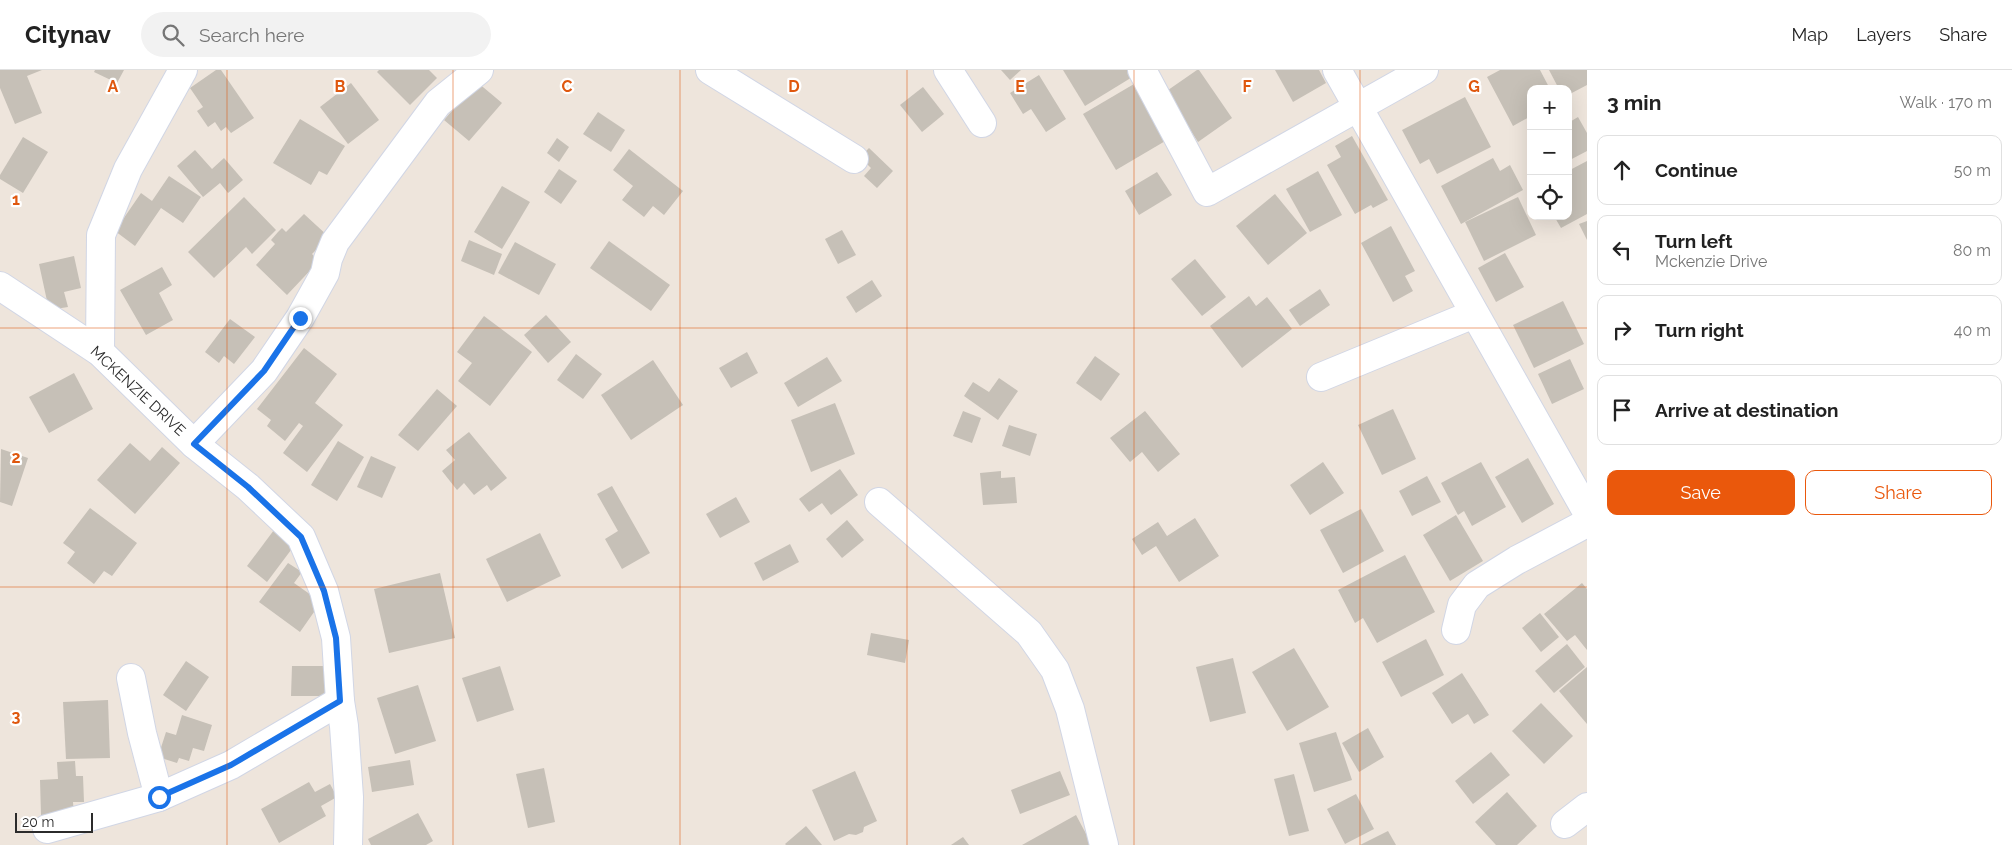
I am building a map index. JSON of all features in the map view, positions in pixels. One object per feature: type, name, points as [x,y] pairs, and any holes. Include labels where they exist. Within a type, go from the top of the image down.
[{"type":"street","points":[[100,352],[100,236],[128,169],[183,70]]},
{"type":"street","points":[[194,444],[264,371],[300,318],[321,280],[335,242],[438,103],[479,70]]},
{"type":"street","points":[[710,70],[854,159]]},
{"type":"street","points":[[948,70],[982,123]]},
{"type":"street","points":[[1142,70],[1207,192],[1424,70]]},
{"type":"street","points":[[1338,70],[1587,512]]},
{"type":"street","name":"MCKENZIE DRIVE","points":[[0,286],[100,352],[194,444],[248,487],[301,537],[324,591],[336,638],[349,797],[348,845]]},
{"type":"street","points":[[1321,377],[1474,314]]},
{"type":"street","points":[[879,502],[1029,633],[1055,670],[1070,708],[1104,845]]},
{"type":"street","points":[[1456,630],[1462,605],[1476,585],[1517,560],[1587,523]]},
{"type":"street","points":[[131,678],[142,733],[159,797]]},
{"type":"street","points":[[47,829],[159,797],[231,765],[340,701]]},
{"type":"street","points":[[1565,824],[1587,807]]},
{"type":"building","points":[[0,70],[42,70],[27,76],[42,113],[15,124],[0,88]]},
{"type":"building","points":[[95,70],[124,70],[117,83],[94,72]]},
{"type":"building","points":[[216,70],[221,70],[254,118],[231,133],[226,127],[221,131],[215,122],[208,127],[197,111],[203,107],[190,88]]},
{"type":"building","points":[[379,70],[429,70],[437,78],[410,105],[377,72]]},
{"type":"building","points":[[1001,70],[1021,70],[1010,80]]},
{"type":"building","points":[[1063,70],[1130,70],[1134,76],[1085,106]]},
{"type":"building","points":[[1199,70],[1232,118],[1198,142],[1189,128],[1182,133],[1158,97]]},
{"type":"building","points":[[1275,70],[1319,70],[1326,83],[1293,102]]},
{"type":"building","points":[[1500,70],[1540,70],[1548,85],[1527,85],[1527,118],[1513,126],[1487,77]]},
{"type":"building","points":[[1549,70],[1587,70],[1587,85],[1572,93],[1572,85],[1557,85]]},
{"type":"building","points":[[1039,75],[1066,119],[1046,132],[1031,109],[1023,114],[1010,93]]},
{"type":"building","points":[[477,82],[502,103],[469,141],[444,120]]},
{"type":"building","points":[[351,83],[379,120],[348,144],[320,107]]},
{"type":"building","points":[[1134,84],[1167,140],[1116,170],[1083,114]]},
{"type":"building","points":[[923,87],[944,114],[922,132],[900,105]]},
{"type":"building","points":[[1465,97],[1491,147],[1437,174],[1429,159],[1420,164],[1402,130]]},
{"type":"building","points":[[598,112],[625,130],[611,152],[583,134]]},
{"type":"building","points":[[1578,117],[1587,133],[1587,151],[1572,159],[1572,130],[1572,121]]},
{"type":"building","points":[[300,119],[345,146],[327,175],[319,171],[311,185],[273,163]]},
{"type":"building","points":[[1352,136],[1388,200],[1373,208],[1371,205],[1355,214],[1327,165],[1341,157],[1335,146]]},
{"type":"building","points":[[23,137],[48,152],[23,193],[0,179],[0,175]]},
{"type":"building","points":[[557,138],[569,147],[559,162],[547,153]]},
{"type":"building","points":[[869,148],[893,171],[877,188],[864,176],[871,168],[860,157]]},
{"type":"building","points":[[629,149],[683,191],[664,215],[653,206],[644,217],[622,200],[633,186],[613,170]]},
{"type":"building","points":[[195,150],[212,169],[224,158],[243,180],[228,193],[220,183],[203,197],[177,166]]},
{"type":"building","points":[[1493,158],[1500,171],[1510,165],[1523,190],[1461,224],[1441,186]]},
{"type":"building","points":[[1587,161],[1587,214],[1561,228],[1556,220],[1572,220],[1572,169]]},
{"type":"building","points":[[559,169],[577,181],[561,204],[544,192]]},
{"type":"building","points":[[1318,171],[1342,215],[1310,232],[1286,189]]},
{"type":"building","points":[[1157,172],[1172,195],[1139,215],[1125,191]]},
{"type":"building","points":[[169,176],[201,197],[183,223],[161,208],[135,246],[115,231],[141,193],[152,201]]},
{"type":"building","points":[[502,186],[530,202],[502,249],[474,232]]},
{"type":"building","points":[[1275,194],[1307,233],[1268,265],[1236,226]]},
{"type":"building","points":[[244,197],[276,230],[252,254],[246,247],[214,278],[188,252]]},
{"type":"building","points":[[1518,197],[1527,220],[1529,220],[1536,235],[1484,261],[1465,222]]},
{"type":"building","points":[[304,214],[329,237],[312,254],[319,261],[287,295],[256,265],[275,244],[271,240],[278,232],[282,228],[286,232]]},
{"type":"building","points":[[1587,221],[1587,240],[1579,224]]},
{"type":"building","points":[[1391,226],[1415,271],[1405,276],[1413,291],[1393,302],[1361,243]]},
{"type":"building","points":[[842,230],[856,255],[838,264],[825,239]]},
{"type":"building","points":[[469,240],[502,254],[494,275],[461,261]]},
{"type":"building","points":[[609,241],[670,285],[651,311],[590,268]]},
{"type":"building","points":[[515,242],[556,264],[539,295],[498,273]]},
{"type":"building","points":[[1505,253],[1524,287],[1496,302],[1478,268]]},
{"type":"building","points":[[74,256],[81,288],[64,292],[68,307],[49,310],[39,264]]},
{"type":"building","points":[[1195,259],[1226,297],[1202,316],[1171,279]]},
{"type":"building","points":[[162,267],[172,285],[159,293],[173,320],[146,335],[120,290]]},
{"type":"building","points":[[872,280],[882,296],[856,313],[846,297]]},
{"type":"building","points":[[1320,289],[1330,305],[1300,326],[1289,310]]},
{"type":"building","points":[[1249,296],[1256,306],[1267,297],[1292,329],[1242,368],[1210,326]]},
{"type":"building","points":[[1563,301],[1584,344],[1534,368],[1513,325]]},
{"type":"building","points":[[546,315],[571,342],[548,363],[524,335]]},
{"type":"building","points":[[484,316],[532,352],[490,406],[458,381],[472,363],[457,352]]},
{"type":"building","points":[[230,319],[255,337],[234,364],[224,356],[219,363],[205,352]]},
{"type":"building","points":[[304,348],[337,374],[315,403],[343,425],[307,472],[283,453],[303,426],[299,423],[285,441],[267,426],[271,420],[257,409]]},
{"type":"building","points":[[747,352],[758,373],[731,388],[719,368]]},
{"type":"building","points":[[576,354],[602,374],[583,399],[557,380]]},
{"type":"building","points":[[1095,356],[1120,374],[1101,401],[1076,383]]},
{"type":"building","points":[[827,357],[842,381],[798,407],[784,383]]},
{"type":"building","points":[[1570,359],[1584,389],[1552,404],[1538,374]]},
{"type":"building","points":[[653,360],[683,405],[631,440],[601,395]]},
{"type":"building","points":[[74,373],[93,409],[49,433],[29,397]]},
{"type":"building","points":[[999,378],[1018,391],[998,420],[964,396],[973,382],[989,392]]},
{"type":"building","points":[[437,389],[457,406],[418,451],[398,435]]},
{"type":"building","points":[[835,403],[855,454],[811,472],[791,420]]},
{"type":"building","points":[[1393,409],[1416,459],[1382,475],[1358,425]]},
{"type":"building","points":[[963,411],[981,418],[972,443],[953,436]]},
{"type":"building","points":[[1145,411],[1180,454],[1158,472],[1142,452],[1130,462],[1110,438]]},
{"type":"building","points":[[1009,425],[1037,434],[1030,456],[1002,446]]},
{"type":"building","points":[[469,432],[507,478],[491,491],[487,485],[474,495],[464,483],[457,490],[442,471],[455,460],[446,450]]},
{"type":"building","points":[[338,441],[364,457],[337,501],[311,485]]},
{"type":"building","points":[[130,443],[150,461],[162,447],[180,463],[135,514],[97,480]]},
{"type":"building","points":[[1,449],[28,458],[12,506],[0,502]]},
{"type":"building","points":[[371,456],[396,467],[382,498],[357,487]]},
{"type":"building","points":[[1528,458],[1554,504],[1522,523],[1495,477]]},
{"type":"building","points":[[1323,462],[1344,493],[1310,515],[1290,485]]},
{"type":"building","points":[[1481,462],[1506,507],[1472,526],[1464,511],[1458,515],[1441,483]]},
{"type":"building","points":[[840,469],[858,495],[831,515],[822,503],[809,512],[799,499]]},
{"type":"building","points":[[1001,471],[1001,478],[1015,477],[1017,503],[983,505],[980,473]]},
{"type":"building","points":[[1427,476],[1441,502],[1412,516],[1399,491]]},
{"type":"building","points":[[612,486],[650,553],[622,569],[605,539],[618,531],[597,494]]},
{"type":"building","points":[[736,497],[750,522],[720,538],[706,514]]},
{"type":"building","points":[[90,508],[137,543],[112,576],[104,571],[94,584],[67,563],[75,552],[63,543]]},
{"type":"building","points":[[1361,509],[1384,551],[1343,573],[1320,530]]},
{"type":"building","points":[[1456,515],[1483,561],[1450,581],[1423,535]]},
{"type":"building","points":[[1195,518],[1219,556],[1179,582],[1156,546],[1142,555],[1132,539],[1158,522],[1167,536]]},
{"type":"building","points":[[847,520],[864,540],[842,558],[826,539]]},
{"type":"building","points":[[274,530],[294,546],[267,582],[247,566]]},
{"type":"building","points":[[540,533],[561,576],[507,602],[486,559]]},
{"type":"building","points":[[790,544],[799,562],[763,581],[754,563]]},
{"type":"building","points":[[1405,555],[1435,612],[1377,643],[1363,618],[1355,623],[1338,590]]},
{"type":"building","points":[[288,563],[302,572],[294,583],[321,602],[300,632],[259,602]]},
{"type":"building","points":[[440,573],[455,638],[389,653],[374,589]]},
{"type":"building","points":[[1582,583],[1587,589],[1587,650],[1575,635],[1567,641],[1544,614]]},
{"type":"building","points":[[1540,613],[1559,637],[1541,652],[1522,628]]},
{"type":"building","points":[[871,633],[909,640],[905,663],[867,655]]},
{"type":"building","points":[[1426,639],[1444,675],[1401,697],[1382,662]]},
{"type":"building","points":[[1567,644],[1585,667],[1554,693],[1535,671]]},
{"type":"building","points":[[1294,648],[1329,707],[1287,731],[1252,672]]},
{"type":"building","points":[[1233,658],[1246,713],[1210,722],[1196,667]]},
{"type":"building","points":[[186,661],[209,677],[186,711],[163,695]]},
{"type":"building","points":[[292,666],[330,666],[330,696],[291,696]]},
{"type":"building","points":[[500,666],[514,710],[477,722],[462,678]]},
{"type":"building","points":[[1587,667],[1587,724],[1559,691]]},
{"type":"building","points":[[1462,673],[1489,715],[1474,724],[1468,714],[1452,724],[1432,693]]},
{"type":"building","points":[[418,685],[436,741],[395,754],[377,698]]},
{"type":"building","points":[[108,700],[110,758],[66,759],[63,702]]},
{"type":"building","points":[[1541,703],[1573,736],[1544,764],[1512,731]]},
{"type":"building","points":[[182,715],[212,725],[204,751],[193,748],[189,761],[179,758],[177,763],[158,757],[166,732],[176,735]]},
{"type":"building","points":[[1368,728],[1384,757],[1359,772],[1342,743]]},
{"type":"building","points":[[1336,732],[1352,780],[1314,792],[1299,743]]},
{"type":"building","points":[[1491,752],[1510,775],[1473,804],[1455,781]]},
{"type":"building","points":[[410,760],[414,785],[372,792],[368,767]]},
{"type":"building","points":[[75,761],[76,776],[83,776],[84,802],[73,802],[74,814],[41,815],[40,780],[58,779],[57,762]]},
{"type":"building","points":[[544,768],[555,822],[528,828],[516,774]]},
{"type":"building","points":[[855,771],[877,821],[864,827],[863,832],[856,835],[849,834],[834,841],[812,790]]},
{"type":"building","points":[[1060,771],[1070,795],[1020,814],[1011,790]]},
{"type":"building","points":[[1294,774],[1309,831],[1289,836],[1274,779]]},
{"type":"building","points":[[309,782],[315,792],[330,784],[337,797],[321,806],[326,816],[279,843],[261,809]]},
{"type":"building","points":[[1507,792],[1537,826],[1517,845],[1496,845],[1475,822]]},
{"type":"building","points":[[1356,794],[1374,829],[1345,844],[1327,809]]},
{"type":"building","points":[[418,813],[433,841],[426,845],[371,845],[368,839]]},
{"type":"building","points":[[1076,815],[1092,845],[1022,845]]},
{"type":"building","points":[[806,826],[822,845],[785,844]]},
{"type":"building","points":[[1388,831],[1396,845],[1360,845]]},
{"type":"building","points":[[963,837],[969,845],[951,845]]},
{"type":"route","points":[[159,797],[231,765],[340,701],[336,638],[324,591],[301,537],[248,487],[194,444],[264,371],[300,318]]}]
